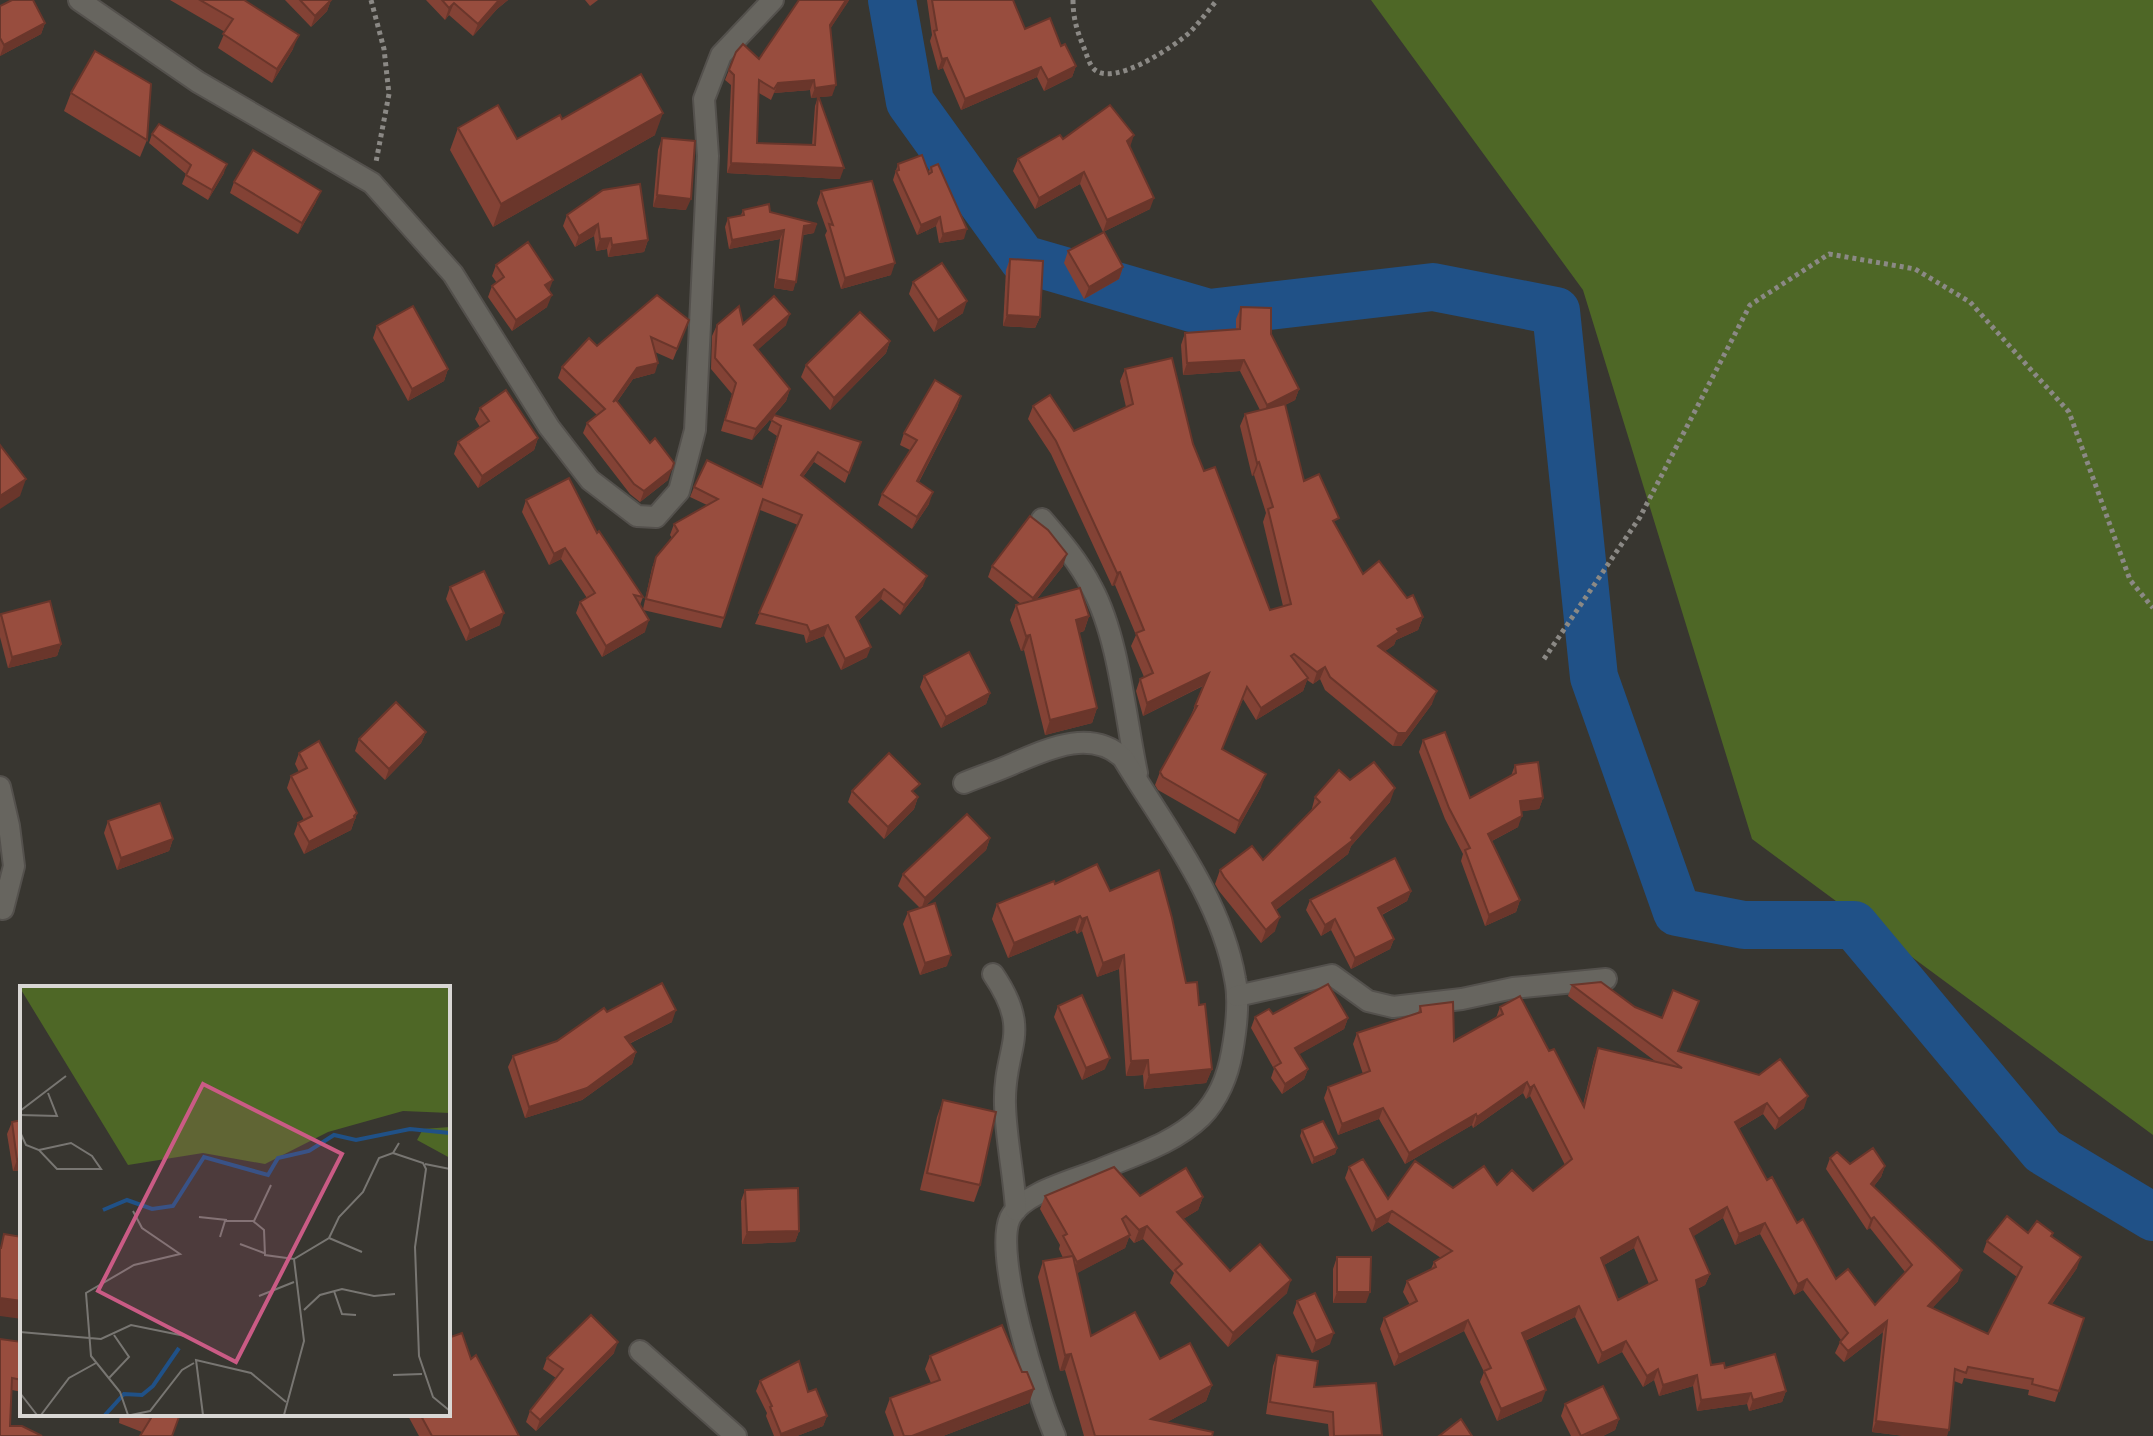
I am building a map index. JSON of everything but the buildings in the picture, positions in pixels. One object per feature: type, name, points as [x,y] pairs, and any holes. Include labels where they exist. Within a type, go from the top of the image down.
[{"type":"street","points":[[79,0],[198,82],[372,183],[453,274],[549,427],[590,480],[637,516],[656,517],[679,491],[695,430],[708,156],[704,99],[721,55],[773,0]]},
{"type":"street","points":[[1042,519],[1073,555],[1103,613],[1139,784]]},
{"type":"street","points":[[964,783],[1034,753],[1064,744],[1103,745],[1115,750],[1188,862],[1210,904],[1232,966],[1237,996],[1234,1042],[1227,1074],[1204,1115],[1161,1144],[1037,1194],[1016,1210],[1007,1228],[1007,1255],[1015,1307],[1055,1436]]},
{"type":"street","points":[[0,787],[14,866],[3,909]]},
{"type":"street","points":[[993,974],[1009,999],[1014,1020],[1014,1046],[1005,1103],[1016,1210]]},
{"type":"street","points":[[1237,996],[1332,975],[1368,1001],[1408,1007],[1513,988],[1606,979]]},
{"type":"street","points":[[640,1351],[736,1436]]},
{"type":"path","points":[[371,0],[384,49],[389,94],[372,183]]},
{"type":"path","points":[[1073,0],[1074,23],[1079,37],[1094,69],[1104,74],[1123,71],[1158,55],[1188,34],[1217,0]]},
{"type":"path","points":[[1544,659],[1640,517],[1750,305],[1829,254],[1915,269],[1970,302],[2069,412],[2130,580],[2153,608]]},
{"type":"green space","points":[[1371,0],[2153,0],[2153,1135],[1752,839],[1583,290]]},
{"type":"waterway","points":[[892,0],[910,102],[1023,259],[1209,313],[1433,287],[1556,311],[1594,677],[1677,912],[1744,925],[1854,925],[2043,1151],[2153,1217]]}]
